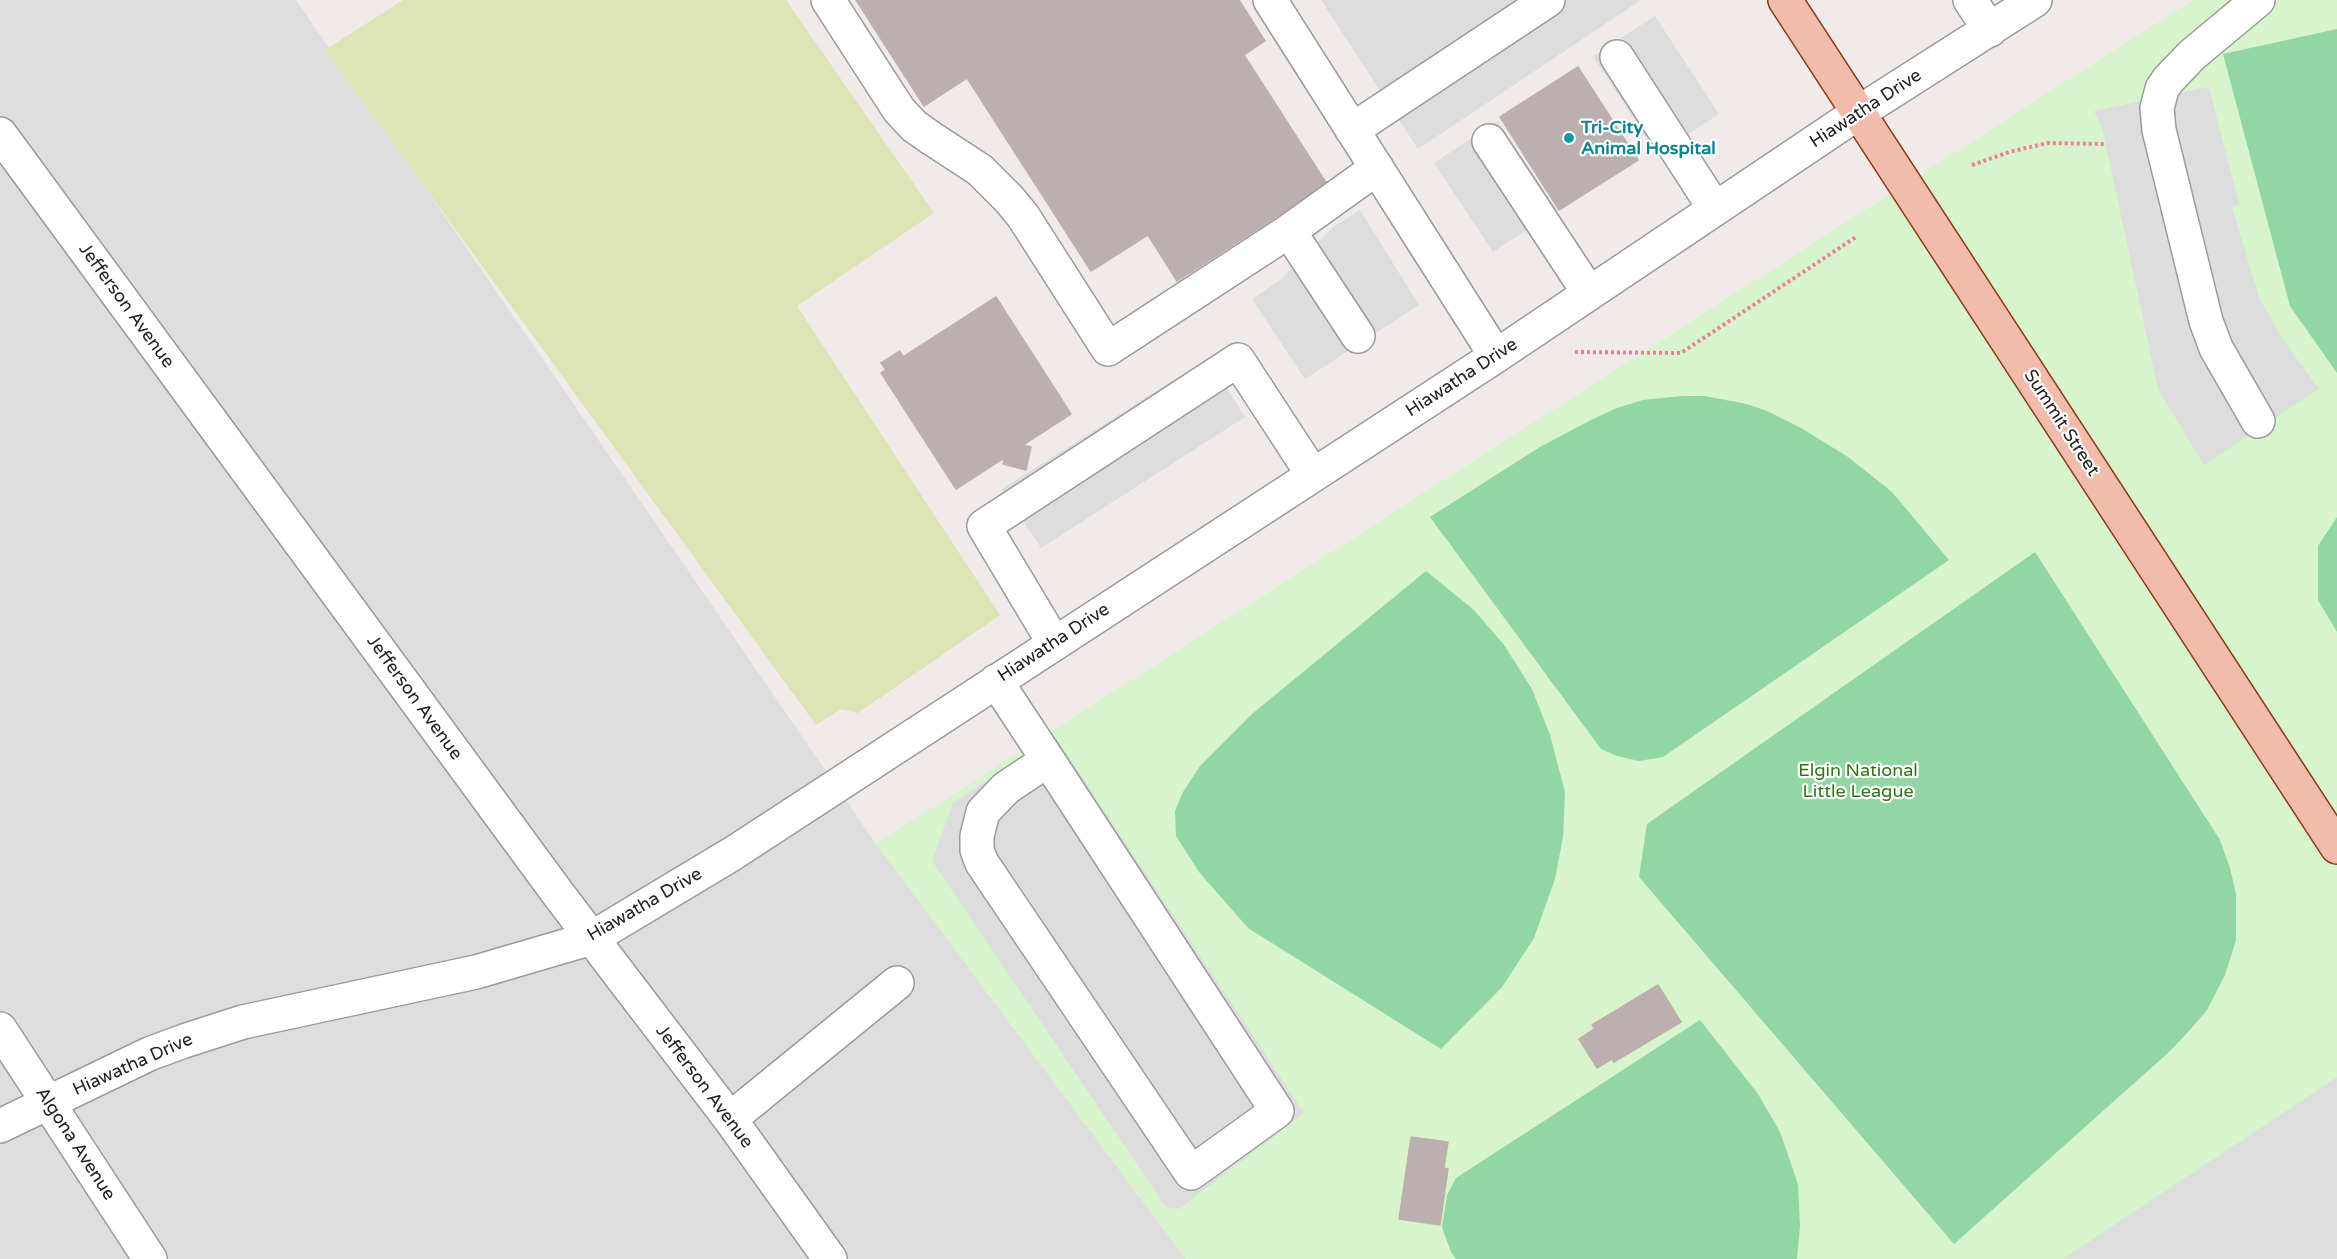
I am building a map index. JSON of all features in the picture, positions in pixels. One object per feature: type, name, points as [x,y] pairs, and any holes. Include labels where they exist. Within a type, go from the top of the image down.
[{"type":"main road","name":"Summit Street","points":[[1785,0],[2337,847]]},
{"type":"street","points":[[828,0],[899,110],[914,126],[980,171],[1023,216],[1108,349],[1290,231],[1377,168]]},
{"type":"street","points":[[1270,0],[1496,356]]},
{"type":"street","points":[[1352,130],[1548,0]]},
{"type":"street","points":[[1970,0],[1990,30]]},
{"type":"street","name":"Hiawatha Drive","points":[[0,1126],[149,1054],[243,1022],[440,980],[592,938],[732,854],[1496,356],[1858,113],[2035,0]]},
{"type":"street","points":[[2258,0],[2192,55],[2168,80],[2158,98],[2157,119],[2206,321],[2225,364],[2258,421]]},
{"type":"street","points":[[1617,57],[1715,209]]},
{"type":"street","name":"Jefferson Avenue","points":[[0,134],[592,938],[730,1119],[830,1259]]},
{"type":"street","points":[[1489,141],[1589,293]]},
{"type":"street","points":[[1290,231],[1358,336]]},
{"type":"street","points":[[1054,643],[984,526],[1238,360],[1312,475]]},
{"type":"street","points":[[996,681],[1048,760],[1277,1111],[1191,1173],[982,863],[977,850],[977,836],[983,812],[1006,788],[1048,760]]},
{"type":"street","points":[[730,1119],[897,983]]},
{"type":"street","name":"Algona Avenue","points":[[0,1029],[150,1259]]},
{"type":"path","points":[[1972,165],[2009,152],[2048,143],[2104,144]]},
{"type":"path","points":[[1575,352],[1681,353],[1856,237]]},
{"type":"shaded area","points":[[0,0],[296,0],[876,844],[1186,1259],[0,1259]]},
{"type":"shaded area","points":[[1321,0],[1641,0],[1418,149]]},
{"type":"shaded area","points":[[1655,16],[1719,114],[1657,155],[1593,56]]},
{"type":"shaded area","points":[[2209,87],[2239,204],[2232,208],[2260,300],[2284,341],[2319,389],[2204,465],[2158,389],[2103,131],[2094,111]]},
{"type":"shaded area","points":[[1498,121],[1557,210],[1493,252],[1434,163]]},
{"type":"shaded area","points":[[1360,210],[1419,305],[1305,379],[1252,299],[1279,281],[1333,227]]},
{"type":"shaded area","points":[[1208,358],[1245,417],[1041,548],[1002,489]]},
{"type":"shaded area","points":[[1055,736],[1304,1113],[1179,1209],[1166,1207],[932,861],[953,803]]},
{"type":"shaded area","points":[[2337,1074],[2337,1259],[2060,1259]]},
{"type":"green space","points":[[403,0],[786,0],[934,213],[797,306],[1000,615],[858,713],[841,709],[816,725],[325,50]]},
{"type":"green space","name":"Elgin National Little League","points":[[2193,0],[2337,0],[2337,1077],[2063,1259],[1186,1259],[876,844]]},
{"type":"green space","points":[[2337,29],[2337,373],[2290,306],[2223,54]]},
{"type":"green space","points":[[1704,396],[1747,404],[1801,428],[1848,457],[1892,492],[1949,560],[1663,757],[1639,761],[1617,756],[1601,749],[1430,517],[1540,447],[1591,420],[1617,408],[1643,400]]},
{"type":"green space","points":[[2337,517],[2337,632],[2318,600],[2318,546]]},
{"type":"green space","points":[[2035,552],[2220,840],[2236,894],[2236,940],[2225,975],[2207,1010],[2189,1031],[2169,1052],[1954,1244],[1639,877],[1647,824]]},
{"type":"green space","points":[[1426,571],[1474,610],[1504,645],[1532,689],[1550,735],[1565,792],[1563,837],[1555,879],[1534,938],[1502,987],[1441,1049],[1248,928],[1199,872],[1176,836],[1175,811],[1183,792],[1200,766],[1252,714]]},
{"type":"green space","points":[[1700,1020],[1758,1094],[1780,1132],[1798,1184],[1800,1226],[1797,1259],[1456,1259],[1442,1227],[1447,1195],[1456,1178]]},
{"type":"building","points":[[856,0],[1239,0],[1265,41],[1244,55],[1327,184],[1177,281],[1148,235],[1091,271],[967,78],[924,106]]},
{"type":"building","name":"Tri-City Animal Hospital","points":[[1578,67],[1638,160],[1559,210],[1500,117]]},
{"type":"building","points":[[996,297],[1071,414],[1023,445],[1031,447],[1026,470],[1003,464],[1004,458],[956,489],[881,373],[886,370],[881,363],[900,351],[903,357]]},
{"type":"building","points":[[1658,985],[1681,1022],[1614,1062],[1612,1059],[1597,1068],[1579,1039],[1594,1029],[1592,1025]]},
{"type":"building","points":[[1411,1137],[1448,1142],[1444,1168],[1448,1169],[1440,1225],[1399,1219]]},
{"type":"place","name":"Tri-City Animal Hospital","points":[[1569,138]]}]
